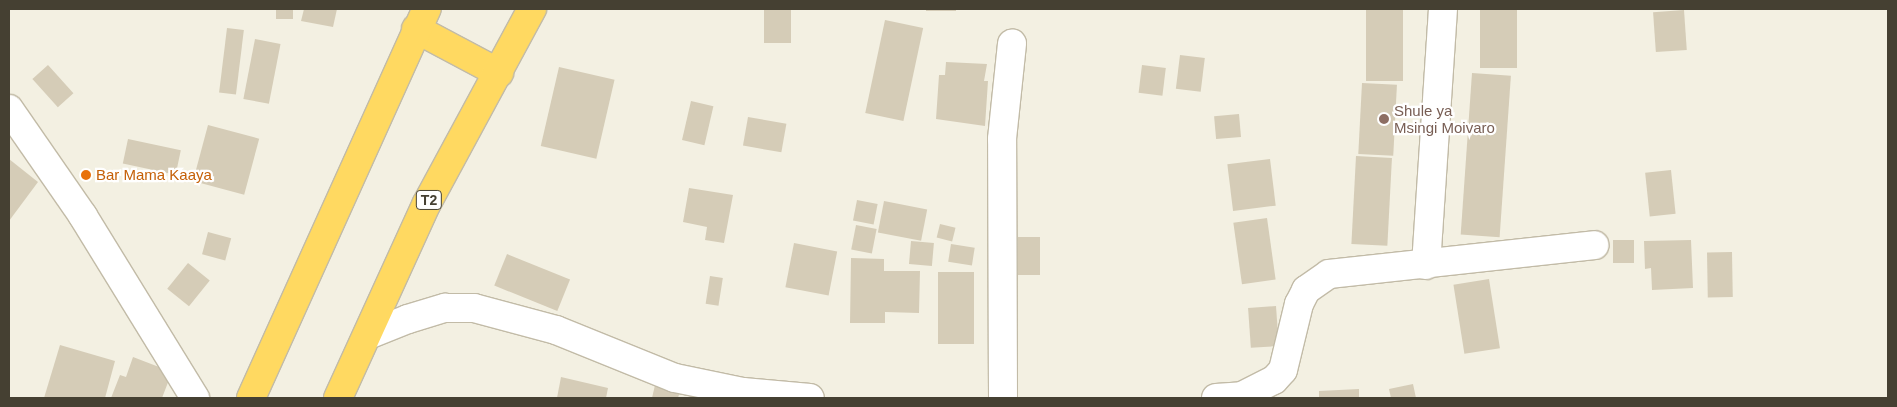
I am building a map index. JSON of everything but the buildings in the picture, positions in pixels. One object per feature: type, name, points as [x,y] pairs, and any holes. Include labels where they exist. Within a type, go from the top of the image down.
[{"type":"highway","name":"T2","points":[[338,398],[427,203],[532,9]]},
{"type":"highway","points":[[251,398],[421,19],[499,73]]},
{"type":"street","points":[[1426,265],[1443,9]]},
{"type":"street","points":[[1003,398],[1002,139],[1012,44]]},
{"type":"street","points":[[9,109],[83,216],[195,398]]},
{"type":"street","points":[[1216,398],[1242,397],[1274,380],[1284,370],[1299,304],[1317,281],[1329,274],[1426,265],[1594,245]]},
{"type":"street","points":[[368,335],[408,318],[446,308],[474,308],[556,330],[675,378],[743,392],[810,398]]},
{"type":"place","name":"Shule ya Msingi Moivaro","points":[[1384,119]]},
{"type":"place","name":"Bar Mama Kaaya","points":[[86,175]]}]
